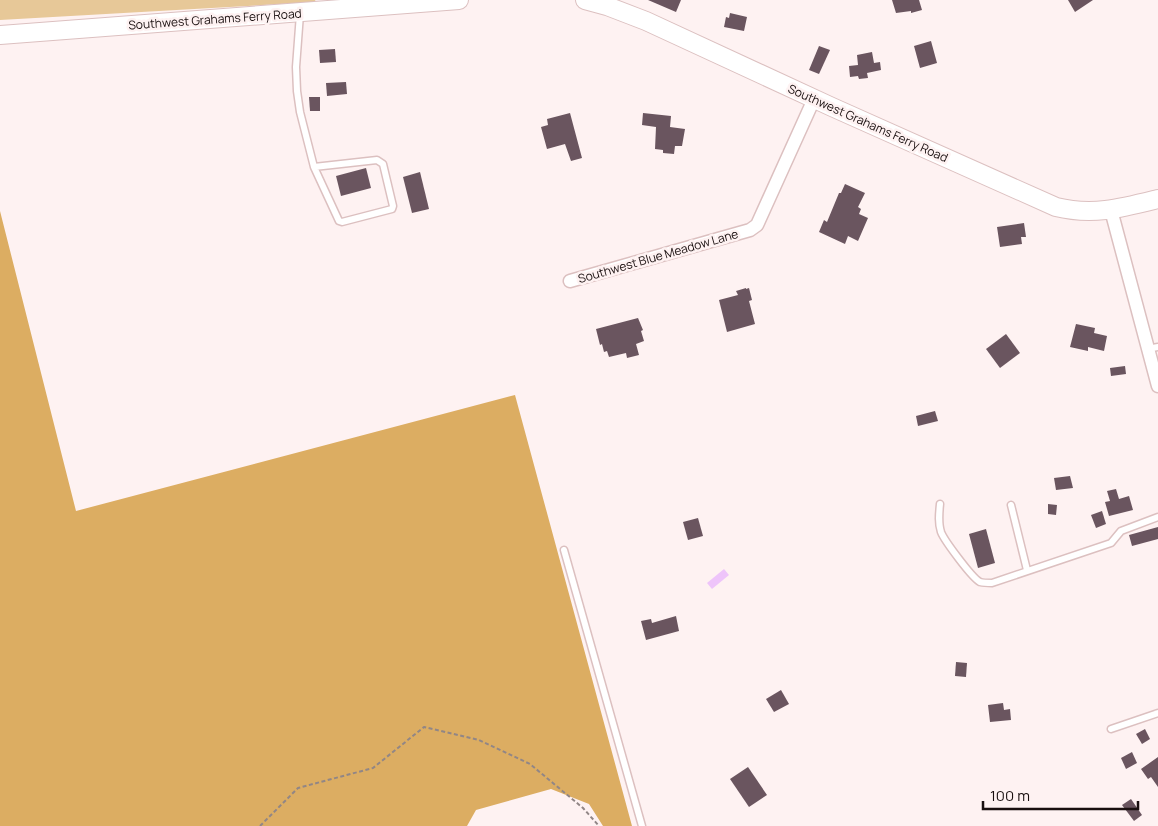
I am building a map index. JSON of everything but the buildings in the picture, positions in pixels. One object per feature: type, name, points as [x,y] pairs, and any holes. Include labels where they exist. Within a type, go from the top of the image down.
[{"type":"main road","name":"Southwest Grahams Ferry Road","points":[[0,35],[300,13],[322,5],[460,0]]},
{"type":"main road","name":"Southwest Grahams Ferry Road","points":[[588,0],[646,21],[814,99],[1056,207],[1082,212],[1111,210],[1158,199]]},
{"type":"street","name":"Southwest Blue Meadow Lane","points":[[570,281],[750,230],[757,225],[814,99]]},
{"type":"street","points":[[1111,210],[1153,348],[1158,386]]},
{"type":"lane","points":[[300,13],[296,67],[297,90],[300,112],[314,167],[339,220],[342,222],[392,209],[393,206],[383,164],[379,160],[314,167]]},
{"type":"lane","points":[[940,504],[939,522],[942,534],[969,571],[980,582],[992,583],[1110,543],[1122,531],[1158,517]]},
{"type":"lane","points":[[1011,505],[1027,570]]},
{"type":"lane","points":[[564,550],[642,826]]},
{"type":"lane","points":[[1111,728],[1158,713]]},
{"type":"path","points":[[260,826],[298,788],[373,768],[424,727],[479,740],[530,764],[583,808],[599,826]]},
{"type":"shaded area","points":[[0,0],[315,0],[316,2],[0,20]]},
{"type":"shaded area","points":[[0,211],[76,511],[515,395],[632,826],[603,826],[589,804],[551,789],[476,810],[467,826],[0,826]]},
{"type":"shaded area","points":[[724,569],[729,575],[712,589],[707,583]]}]
